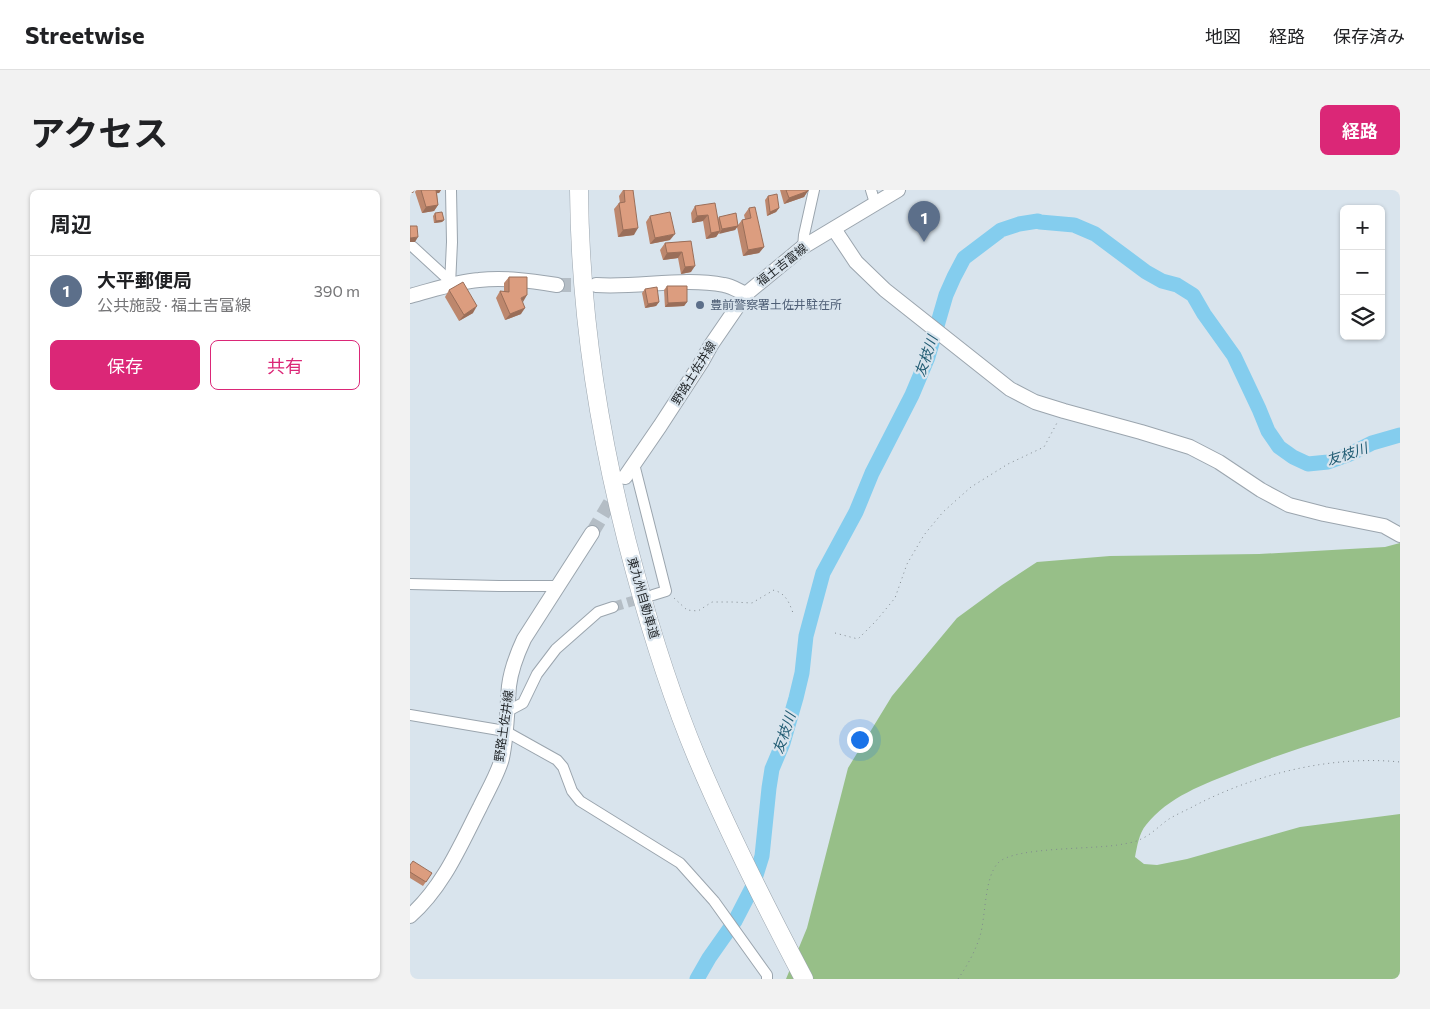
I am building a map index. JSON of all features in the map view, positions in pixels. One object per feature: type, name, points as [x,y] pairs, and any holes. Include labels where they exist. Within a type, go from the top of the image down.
[{"type":"highway","name":"東九州自動車道","points":[[579,190],[581,254],[594,383],[619,512],[647,616],[696,756],[725,821],[804,979]]},
{"type":"main road","name":"福土吉富線","points":[[596,285],[699,283],[726,285],[746,294],[803,247],[834,229],[873,197],[898,190]]},
{"type":"main road","points":[[834,229],[856,262],[884,290],[906,305],[1010,389],[1035,402],[1190,447],[1219,462],[1261,490],[1289,505],[1384,526],[1400,536]]},
{"type":"main road","points":[[410,296],[450,283],[480,280],[524,279],[557,285]]},
{"type":"main road","name":"野路土佐井線","points":[[625,477],[746,294]]},
{"type":"main road","name":"野路土佐井線","points":[[410,916],[425,902],[447,871],[487,793],[502,760],[509,685],[515,657],[524,639],[592,533]]},
{"type":"street","points":[[450,283],[452,242],[451,190]]},
{"type":"street","points":[[803,247],[814,190]]},
{"type":"street","points":[[410,245],[450,283]]},
{"type":"street","points":[[634,464],[666,591],[653,595]]},
{"type":"street","points":[[410,584],[557,586]]},
{"type":"street","points":[[508,711],[522,703],[537,674],[556,649],[598,612],[613,607]]},
{"type":"street","points":[[410,715],[506,731],[557,760],[563,767],[572,791],[580,801],[680,863],[714,900],[767,975],[767,979]]},
{"type":"path","points":[[835,633],[858,639],[895,598],[907,564],[924,535],[943,512],[971,487],[1008,464],[1044,447],[1064,411]]},
{"type":"path","points":[[666,591],[687,610],[698,611],[712,602],[752,604],[774,590],[781,593],[788,600],[793,613]]},
{"type":"path","points":[[958,979],[969,964],[980,935],[992,871],[999,862],[1006,858],[1039,851],[1122,845],[1142,839],[1170,819],[1218,794],[1279,774],[1338,762],[1380,760],[1400,762]]},
{"type":"green space","points":[[1400,543],[1400,717],[1257,763],[1187,792],[1155,815],[1146,825],[1140,836],[1135,857],[1144,864],[1157,865],[1187,859],[1300,827],[1400,814],[1400,979],[786,979],[807,928],[848,768],[892,696],[957,618],[1002,585],[1037,562],[1110,556],[1259,554],[1385,547]]},
{"type":"building","points":[[421,190],[436,190],[438,205],[426,207]]},
{"type":"building","points":[[624,190],[633,190],[638,228],[623,230],[619,203],[625,202]]},
{"type":"building","points":[[786,190],[808,190],[808,191],[789,198]]},
{"type":"building","points":[[777,194],[779,208],[770,212],[768,196]]},
{"type":"building","points":[[715,203],[720,231],[711,233],[708,215],[697,216],[695,206]]},
{"type":"building","points":[[755,207],[764,247],[748,250],[742,220],[751,218],[749,208]]},
{"type":"building","points":[[442,212],[444,220],[436,221],[435,213]]},
{"type":"building","points":[[670,212],[675,234],[655,238],[650,216]]},
{"type":"building","points":[[736,213],[738,226],[722,229],[719,217]]},
{"type":"building","points":[[410,226],[417,226],[418,237],[410,238]]},
{"type":"building","points":[[691,241],[695,266],[685,267],[682,252],[667,253],[665,243]]},
{"type":"building","points":[[509,277],[527,277],[527,295],[521,298],[525,308],[510,314],[500,291],[509,292]]},
{"type":"building","points":[[463,282],[477,306],[464,315],[449,290]]},
{"type":"building","points":[[667,286],[687,286],[687,302],[668,303]]},
{"type":"building","points":[[657,287],[659,302],[648,304],[645,289]]},
{"type":"building","points":[[413,861],[432,873],[426,882],[410,872],[410,865]]},
{"type":"waterway","name":"友枝川","points":[[697,979],[735,921],[752,888],[762,856],[772,769],[783,743],[796,698],[802,673],[806,636],[823,573],[856,512],[872,473],[912,395],[928,357],[946,295],[964,258],[1001,230],[1019,224],[1038,221],[1074,225],[1095,234],[1146,272],[1162,281],[1177,285],[1193,295],[1234,356],[1268,431],[1279,447],[1293,457],[1308,464],[1328,462],[1372,443],[1400,435]]},
{"type":"tunnel","points":[[557,285],[593,285]]},
{"type":"tunnel","points":[[592,533],[618,489]]},
{"type":"tunnel","points":[[613,607],[646,597]]},
{"type":"place","name":"大平郵便局","points":[[924,242]]},
{"type":"place","name":"豊前警察署土佐井駐在所","points":[[700,305]]}]
